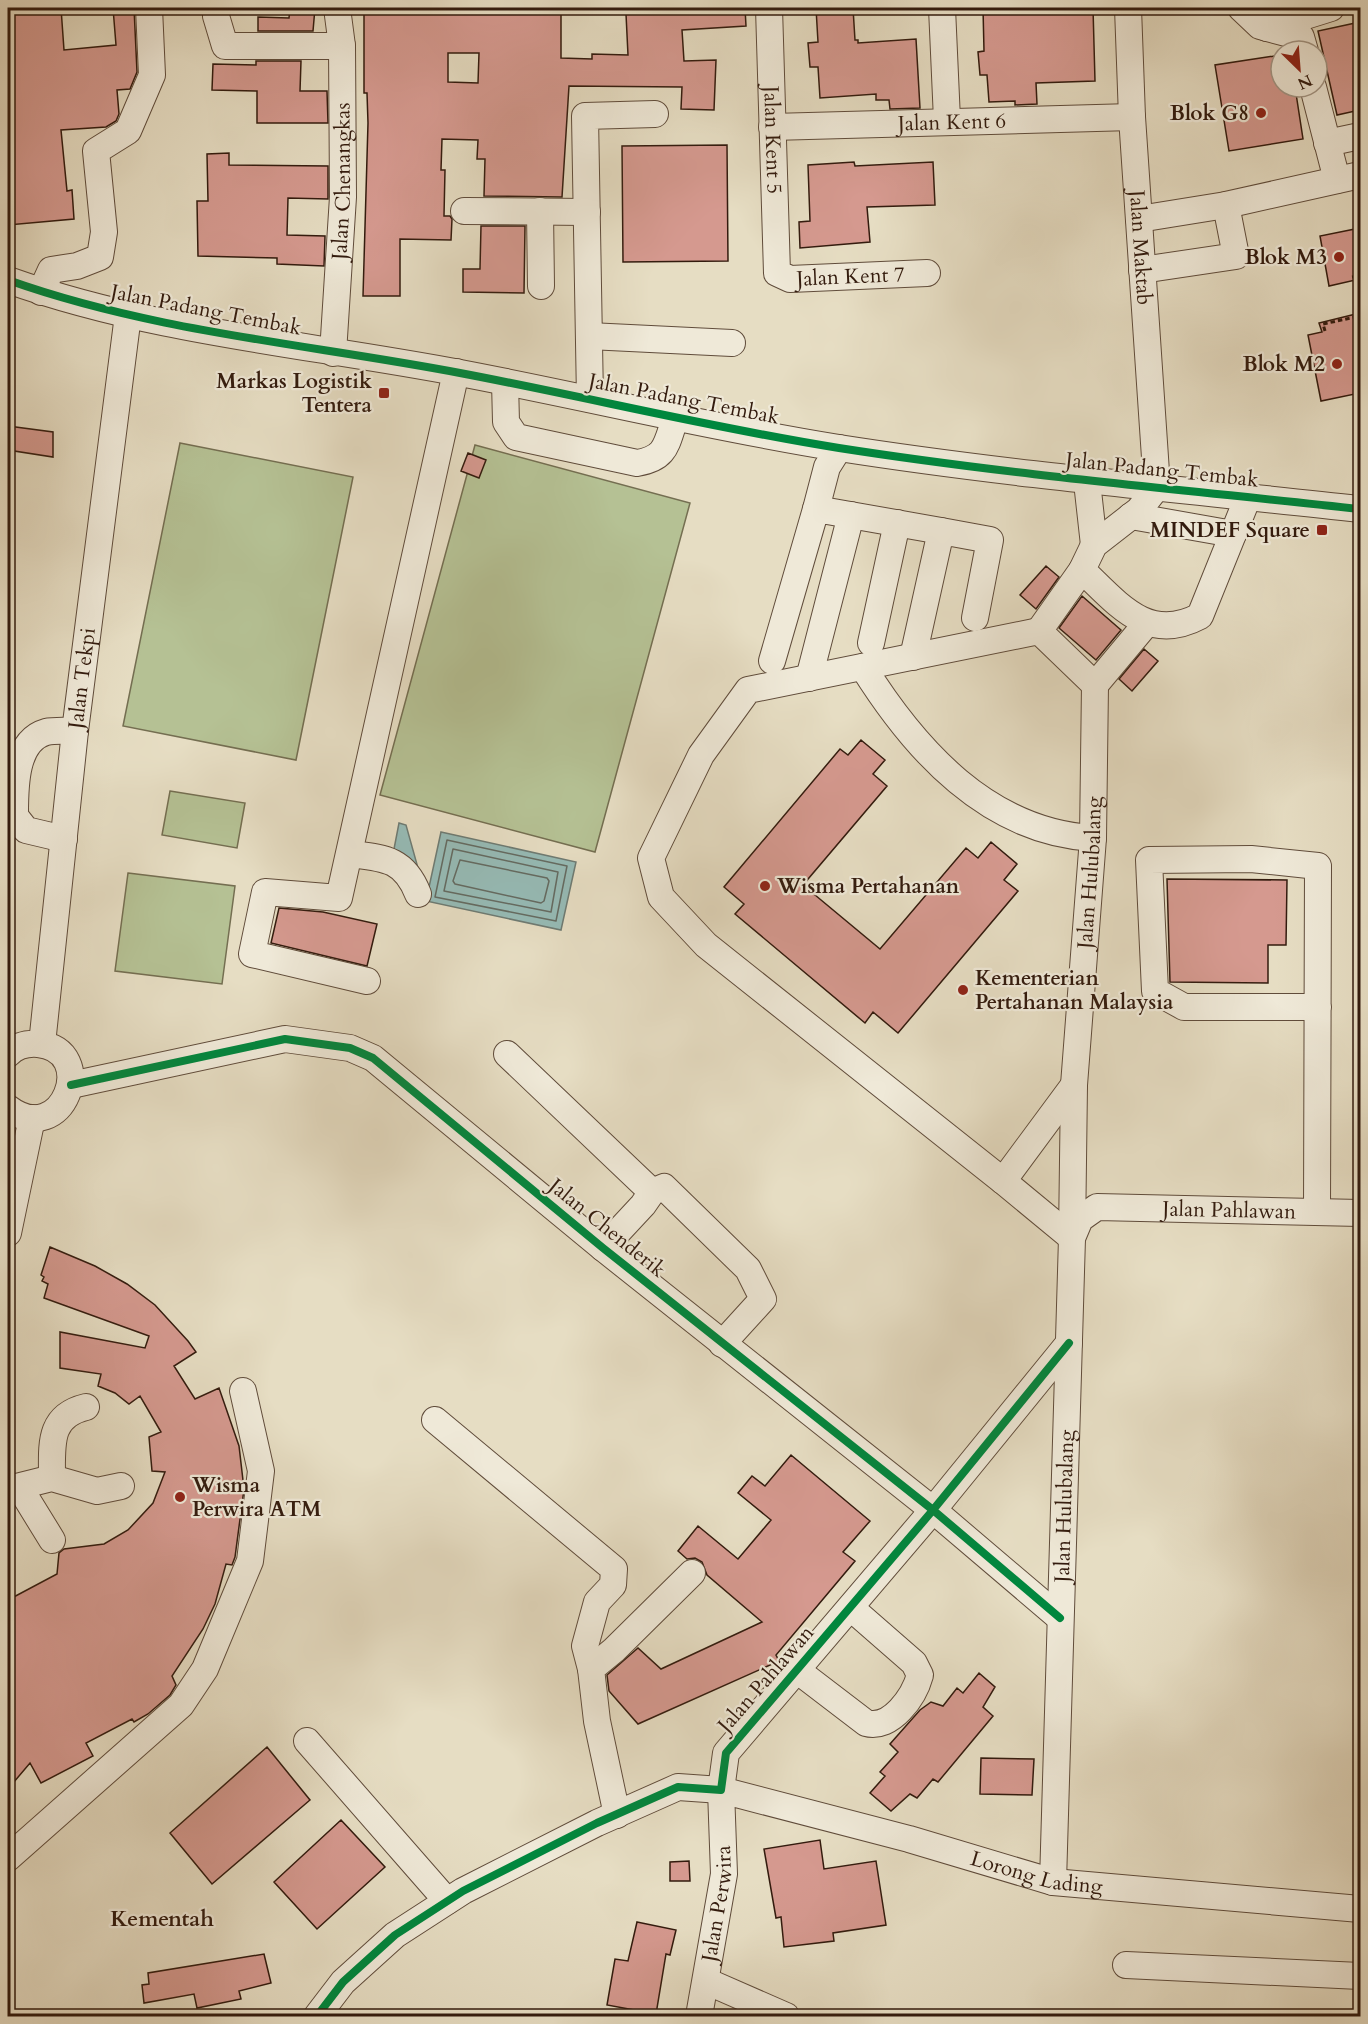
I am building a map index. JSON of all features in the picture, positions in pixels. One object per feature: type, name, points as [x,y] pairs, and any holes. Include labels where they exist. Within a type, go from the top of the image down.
[{"type":"street","points":[[41,292],[51,270],[77,266],[100,256],[104,232],[96,151],[128,131],[152,75],[149,8]]},
{"type":"street","name":"Jalan Chenangkas","points":[[333,353],[343,197],[342,46],[337,8]]},
{"type":"street","name":"Jalan Kent 5","points":[[769,8],[777,273]]},
{"type":"street","points":[[942,8],[947,120]]},
{"type":"street","name":"Jalan Maktab","points":[[1128,8],[1138,219],[1157,487]]},
{"type":"street","points":[[1241,8],[1260,26],[1302,39]]},
{"type":"street","points":[[1267,28],[1331,8]]},
{"type":"street","points":[[216,16],[225,46],[342,46]]},
{"type":"street","points":[[1138,219],[1226,205],[1349,178],[1327,143],[1316,99]]},
{"type":"street","points":[[590,399],[585,116],[655,114]]},
{"type":"street","name":"Jalan Kent 6","points":[[772,127],[947,120],[1132,117]]},
{"type":"street","points":[[1327,143],[1360,136]]},
{"type":"street","points":[[1142,270],[1236,256],[1226,205]]},
{"type":"street","points":[[464,211],[587,212]]},
{"type":"street","points":[[540,211],[541,286]]},
{"type":"street","name":"Jalan Kent 7","points":[[777,273],[790,279],[927,273]]},
{"type":"street","name":"Jalan Padang Tembak","points":[[8,280],[41,292],[128,315],[333,353],[456,372],[675,419],[839,447],[1087,482],[1157,487],[1360,509]]},
{"type":"street","name":"Jalan Tekpi","points":[[42,1044],[75,731],[128,315]]},
{"type":"street","points":[[589,336],[732,343]]},
{"type":"street","points":[[368,981],[252,954],[265,891],[339,898],[456,372]]},
{"type":"street","points":[[505,382],[506,422],[516,437],[637,463],[653,461],[662,454],[675,419]]},
{"type":"street","points":[[772,661],[827,467],[839,447]]},
{"type":"street","points":[[1087,482],[1094,545]]},
{"type":"street","points":[[1072,1238],[706,945],[661,897],[651,858],[701,755],[748,690],[1039,631],[1082,570],[1094,545],[1131,516],[1157,487]]},
{"type":"street","points":[[1082,570],[1146,624],[1182,626],[1200,616],[1248,497]]},
{"type":"street","points":[[816,509],[990,540],[975,618]]},
{"type":"street","points":[[809,678],[851,515]]},
{"type":"street","points":[[1131,516],[1233,534]]},
{"type":"street","points":[[871,643],[897,524]]},
{"type":"street","points":[[913,657],[941,531]]},
{"type":"street","points":[[1039,631],[1095,685],[1146,624]]},
{"type":"street","points":[[863,667],[921,745],[943,769],[978,798],[1032,825],[1093,838]]},
{"type":"street","name":"Jalan Hulubalang","points":[[1053,1882],[1072,1238],[1074,1085],[1093,838],[1095,685]]},
{"type":"street","points":[[64,839],[26,830],[15,816],[15,792],[22,756],[29,743],[45,732],[75,731]]},
{"type":"street","points":[[350,854],[388,858],[406,874],[418,894]]},
{"type":"street","points":[[1317,1212],[1318,1007],[1318,866],[1251,860],[1149,860],[1155,992],[1184,1007],[1318,1007]]},
{"type":"street","name":"Jalan Chenderik","points":[[71,1085],[285,1039],[350,1048],[373,1058],[603,1248],[933,1510],[1060,1618]]},
{"type":"street","points":[[8,1052],[31,1043],[42,1044],[61,1055],[71,1074],[71,1085],[62,1105],[43,1117],[22,1116],[8,1108]]},
{"type":"street","points":[[507,1054],[652,1192]]},
{"type":"street","points":[[1003,1181],[1074,1085]]},
{"type":"street","points":[[8,1233],[32,1118]]},
{"type":"street","points":[[603,1248],[652,1192],[664,1187],[748,1269],[758,1285],[763,1299],[722,1344]]},
{"type":"street","name":"Jalan Pahlawan","points":[[1072,1238],[1080,1219],[1097,1207],[1360,1213]]},
{"type":"street","name":"Jalan Pahlawan","points":[[721,1790],[726,1753],[933,1510],[1069,1343]]},
{"type":"street","points":[[8,1858],[181,1705],[205,1669],[250,1562],[261,1472],[243,1391]]},
{"type":"street","points":[[1015,1408],[1034,1402],[1048,1402],[1058,1412],[1066,1426]]},
{"type":"street","points":[[52,1478],[52,1443],[59,1422],[70,1411],[86,1407]]},
{"type":"street","points":[[435,1420],[615,1569],[613,1585],[597,1602],[585,1646],[591,1669],[597,1721],[617,1815]]},
{"type":"street","points":[[52,1540],[14,1488],[52,1478],[97,1491],[121,1486]]},
{"type":"street","points":[[591,1669],[614,1650],[692,1573]]},
{"type":"street","points":[[798,1671],[866,1724],[876,1726],[885,1722],[907,1702],[917,1687],[920,1675],[914,1663],[851,1608]]},
{"type":"street","points":[[307,1741],[447,1901]]},
{"type":"street","points":[[317,2016],[343,1982],[395,1935],[447,1901],[531,1856],[678,1787],[721,1790]]},
{"type":"street","name":"Lorong Lading","points":[[721,1790],[909,1839],[1053,1882],[1360,1909]]},
{"type":"street","name":"Jalan Perwira","points":[[699,2016],[724,1874],[721,1790]]},
{"type":"street","points":[[1126,1965],[1360,1976]]},
{"type":"street","points":[[706,1981],[786,2016]]},
{"type":"path","points":[[1352,277],[1360,276]]},
{"type":"path","points":[[1325,331],[1323,324],[1360,316],[1360,324]]},
{"type":"green space","points":[[180,443],[353,477],[296,760],[123,726]]},
{"type":"green space","points":[[475,445],[690,503],[595,852],[380,795]]},
{"type":"green space","points":[[170,791],[245,803],[237,848],[162,835]]},
{"type":"green space","points":[[128,873],[235,886],[222,984],[115,971]]},
{"type":"water","points":[[399,823],[406,825],[418,868],[402,865],[394,849]]},
{"type":"water","points":[[441,832],[576,862],[561,930],[426,901]]},
{"type":"building","points":[[8,8],[61,8],[64,50],[116,45],[113,8],[134,8],[137,72],[130,89],[117,90],[119,114],[116,121],[106,127],[61,130],[67,191],[72,190],[74,219],[8,225]]},
{"type":"building","points":[[290,8],[315,8],[313,31],[258,31],[258,17],[289,18]]},
{"type":"building","points":[[693,8],[745,8],[746,26],[682,30],[684,61],[716,60],[714,110],[681,109],[682,87],[569,86],[562,197],[484,196],[485,159],[477,159],[478,140],[442,139],[441,170],[445,170],[444,216],[450,216],[452,219],[451,240],[400,239],[400,296],[363,296],[368,123],[367,93],[364,93],[364,14],[561,12],[561,58],[592,59],[592,54],[628,55],[626,14]],"holes":[[[448,53],[479,53],[478,83],[448,82]]]},
{"type":"building","points":[[816,8],[853,8],[855,40],[858,40],[858,43],[916,39],[920,108],[890,109],[889,100],[876,100],[876,94],[820,98],[818,67],[810,67],[808,43],[818,42]]},
{"type":"building","points":[[983,8],[1093,8],[1095,81],[1036,83],[1037,104],[1015,105],[1015,101],[989,102],[987,75],[980,75],[978,52],[984,51]]},
{"type":"building","points":[[1360,22],[1360,110],[1337,115],[1329,80],[1329,39],[1320,39],[1318,31]]},
{"type":"building","name":"Blok G8","points":[[1269,57],[1269,99],[1297,99],[1303,139],[1229,151],[1215,65]]},
{"type":"building","points":[[256,61],[301,61],[300,91],[327,91],[328,123],[257,123],[257,91],[212,90],[213,64],[256,65]]},
{"type":"building","points":[[727,145],[728,261],[623,262],[622,146]]},
{"type":"building","points":[[229,153],[229,165],[328,166],[328,199],[288,198],[287,235],[325,236],[324,266],[277,264],[277,258],[198,256],[197,201],[208,201],[207,154]]},
{"type":"building","points":[[854,162],[855,166],[933,162],[935,205],[867,207],[870,242],[800,248],[799,222],[810,221],[808,165]]},
{"type":"building","points":[[481,226],[525,226],[524,293],[463,292],[463,269],[480,269]]},
{"type":"building","name":"Blok M3","points":[[1360,228],[1360,279],[1329,286],[1320,236]]},
{"type":"building","name":"Blok M2","points":[[1360,313],[1360,393],[1321,401],[1308,335],[1322,332],[1319,323]]},
{"type":"building","points":[[8,426],[53,432],[53,457],[8,450]]},
{"type":"building","points":[[468,453],[486,460],[479,478],[461,471]]},
{"type":"building","points":[[1046,566],[1059,577],[1036,609],[1020,595]]},
{"type":"building","points":[[1082,596],[1121,630],[1096,660],[1059,628]]},
{"type":"building","points":[[1144,649],[1158,661],[1132,691],[1119,679]]},
{"type":"building","name":"Wisma Pertahanan","points":[[861,740],[885,760],[873,774],[887,786],[803,885],[880,949],[966,848],[978,858],[991,842],[1017,864],[1004,880],[1018,891],[898,1033],[873,1012],[865,1023],[735,914],[744,904],[724,887],[840,749],[848,755]]},
{"type":"building","points":[[1167,879],[1287,880],[1286,945],[1268,945],[1268,983],[1170,982]]},
{"type":"building","points":[[279,908],[323,912],[377,924],[367,966],[271,943]]},
{"type":"building","points":[[50,1247],[95,1266],[127,1284],[155,1305],[188,1341],[196,1352],[174,1366],[195,1399],[219,1388],[239,1446],[244,1489],[235,1557],[232,1565],[226,1564],[215,1604],[203,1629],[172,1676],[176,1685],[170,1695],[148,1714],[134,1722],[132,1719],[86,1743],[93,1756],[41,1783],[30,1763],[8,1789],[8,1600],[57,1574],[59,1553],[64,1549],[104,1544],[128,1530],[153,1503],[165,1472],[152,1471],[149,1437],[161,1432],[140,1396],[129,1404],[115,1393],[98,1386],[101,1374],[60,1368],[60,1332],[145,1348],[149,1336],[44,1298],[48,1284],[42,1281],[44,1277],[41,1275]]},
{"type":"building","points":[[791,1455],[870,1521],[843,1552],[855,1561],[776,1655],[779,1661],[638,1724],[609,1691],[607,1675],[638,1648],[661,1669],[762,1622],[707,1575],[702,1562],[695,1558],[687,1559],[678,1551],[698,1526],[738,1559],[771,1520],[738,1493],[752,1476],[765,1486]]},
{"type":"building","points":[[979,1673],[995,1687],[983,1707],[993,1716],[938,1782],[933,1779],[917,1798],[910,1794],[891,1811],[870,1793],[885,1776],[880,1772],[898,1752],[890,1744],[920,1710],[931,1702],[943,1706],[957,1688],[963,1693]]},
{"type":"building","points":[[267,1747],[310,1800],[212,1884],[170,1833]]},
{"type":"building","points":[[981,1758],[1034,1759],[1032,1795],[980,1794]]},
{"type":"building","points":[[341,1820],[385,1867],[317,1929],[274,1882]]},
{"type":"building","points":[[820,1840],[824,1869],[876,1861],[886,1925],[833,1933],[834,1941],[784,1947],[781,1917],[776,1918],[764,1849]]},
{"type":"building","points":[[689,1861],[690,1881],[670,1881],[670,1862]]},
{"type":"building","points":[[637,1922],[676,1930],[670,1955],[666,1954],[656,2014],[607,2005],[615,1959],[628,1961]]},
{"type":"building","points":[[264,1954],[271,1983],[239,1991],[241,1999],[197,2008],[194,1994],[144,2003],[142,1985],[149,1984],[148,1973]]},
{"type":"cycle path","points":[[8,280],[63,298],[175,325],[460,373],[791,440],[904,458],[1034,474],[1360,509]]},
{"type":"cycle path","points":[[71,1085],[285,1039],[350,1048],[373,1058],[603,1248],[933,1510],[1060,1618]]},
{"type":"cycle path","points":[[317,2016],[343,1982],[395,1935],[463,1891],[597,1823],[678,1787],[721,1790],[726,1753],[933,1510],[1069,1343]]},
{"type":"place","name":"Blok G8","points":[[1261,113]]},
{"type":"place","name":"Blok M3","points":[[1339,257]]},
{"type":"place","name":"Blok M2","points":[[1337,364]]},
{"type":"place","name":"Markas Logistik Tentera","points":[[384,393]]},
{"type":"place","name":"MINDEF Square","points":[[1322,530]]},
{"type":"place","name":"Wisma Pertahanan","points":[[765,886]]},
{"type":"place","name":"Kementerian Pertahanan Malaysia","points":[[963,990]]},
{"type":"place","name":"Wisma Perwira ATM","points":[[180,1497]]},
{"type":"district","name":"Kementah","points":[[162,1919]]}]
